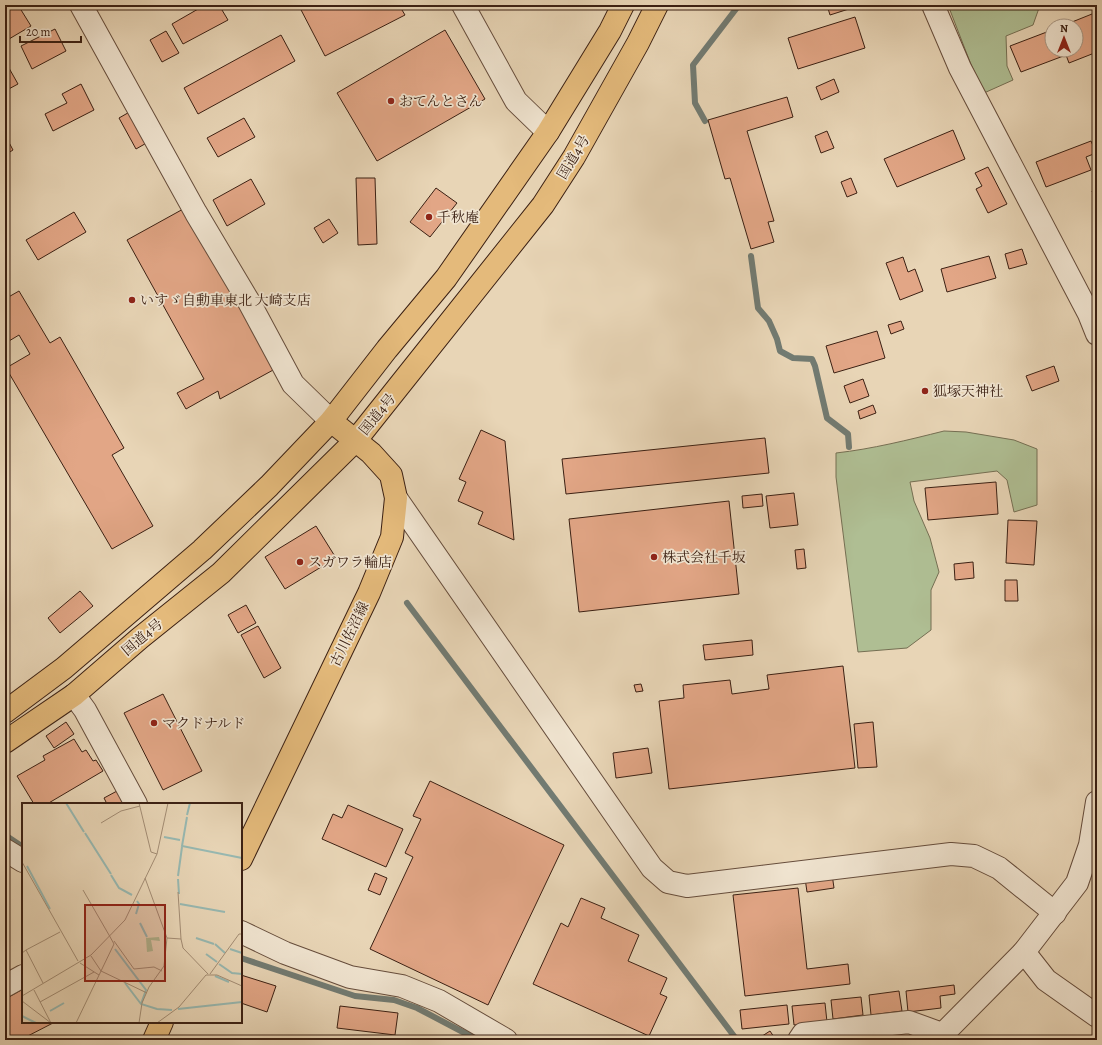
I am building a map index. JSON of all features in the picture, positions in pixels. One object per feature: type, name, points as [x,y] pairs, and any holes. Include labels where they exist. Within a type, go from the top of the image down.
[{"type":"main road","name":"国道4号","points":[[5,712],[64,668],[202,550],[269,486],[331,421],[387,349],[446,278],[548,132],[610,31],[623,5]]},
{"type":"main road","name":"国道4号","points":[[5,742],[74,695],[140,638],[221,573],[356,440],[543,205],[574,157],[638,43],[657,5]]},
{"type":"main road","name":"古川佐沼線","points":[[242,857],[369,593],[392,537],[396,498],[391,475],[371,453],[331,421]]},
{"type":"main road","points":[[154,1040],[162,1023]]},
{"type":"street","points":[[81,5],[196,213],[250,302],[293,384],[331,421]]},
{"type":"street","points":[[463,5],[516,101],[548,132]]},
{"type":"street","points":[[933,5],[960,68],[1089,314],[1097,334]]},
{"type":"street","points":[[396,498],[652,868],[668,882],[687,886],[951,854],[974,856],[999,868],[1055,913]]},
{"type":"street","points":[[74,695],[85,710],[135,803]]},
{"type":"street","points":[[799,1040],[804,1034],[872,1033],[909,1022],[940,1037],[1024,952],[1077,882],[1090,845],[1097,802]]},
{"type":"street","points":[[5,850],[22,860]]},
{"type":"street","points":[[242,932],[285,953],[350,977],[402,986],[439,1000],[506,1040]]},
{"type":"street","points":[[1024,952],[1046,980],[1097,1016]]},
{"type":"street","points":[[5,986],[22,977]]},
{"type":"green space","points":[[948,5],[1053,5],[1039,8],[1033,25],[1006,36],[1007,66],[1013,80],[984,93],[970,62]]},
{"type":"green space","points":[[944,431],[966,432],[1014,440],[1037,449],[1037,505],[1014,512],[1007,480],[997,471],[910,482],[914,501],[930,538],[939,572],[931,590],[931,630],[907,648],[858,652],[836,477],[836,453],[876,447]]},
{"type":"building","points":[[18,5],[31,26],[9,39],[5,33],[5,11]]},
{"type":"building","points":[[205,5],[219,5],[228,20],[183,44],[172,24]]},
{"type":"building","points":[[399,5],[405,15],[325,56],[299,6]]},
{"type":"building","points":[[827,5],[854,5],[855,7],[830,15]]},
{"type":"building","points":[[1097,12],[1097,52],[1084,57],[1084,18],[1082,18]]},
{"type":"building","points":[[855,17],[865,48],[798,69],[788,38]]},
{"type":"building","points":[[55,29],[66,51],[32,69],[21,46]]},
{"type":"building","points":[[445,30],[485,99],[377,161],[337,93]]},
{"type":"building","points":[[166,31],[179,53],[162,62],[150,40]]},
{"type":"building","points":[[1044,33],[1044,58],[1058,58],[1021,72],[1010,46]]},
{"type":"building","points":[[281,35],[295,61],[198,114],[184,88]]},
{"type":"building","points":[[1067,58],[1082,58],[1069,63]]},
{"type":"building","points":[[5,61],[18,84],[5,91]]},
{"type":"building","points":[[834,79],[839,92],[821,100],[816,87]]},
{"type":"building","points":[[81,84],[94,110],[53,131],[45,114],[67,103],[62,94]]},
{"type":"building","points":[[787,97],[793,117],[747,131],[774,221],[768,222],[774,242],[751,249],[730,178],[725,179],[708,120]]},
{"type":"building","points":[[133,110],[150,141],[136,149],[119,118]]},
{"type":"building","points":[[244,118],[255,137],[218,157],[207,138]]},
{"type":"building","points":[[953,130],[965,159],[897,187],[884,159]]},
{"type":"building","points":[[827,131],[834,148],[821,153],[815,136]]},
{"type":"building","points":[[5,135],[13,150],[5,155]]},
{"type":"building","points":[[1091,141],[1096,153],[1086,157],[1091,170],[1046,187],[1036,162]]},
{"type":"building","points":[[988,167],[1007,204],[988,213],[976,189],[982,186],[975,173]]},
{"type":"building","points":[[356,178],[375,178],[377,244],[358,245]]},
{"type":"building","points":[[851,178],[857,193],[847,197],[841,182]]},
{"type":"building","points":[[251,179],[265,204],[227,226],[213,200]]},
{"type":"building","points":[[436,188],[457,203],[430,237],[410,222]]},
{"type":"building","points":[[1097,189],[1097,205],[1092,191]]},
{"type":"building","points":[[185,208],[275,369],[220,399],[218,391],[186,409],[177,393],[204,379],[127,240]]},
{"type":"building","points":[[74,212],[86,232],[38,260],[26,240]]},
{"type":"building","points":[[329,219],[338,233],[323,243],[314,228]]},
{"type":"building","points":[[1022,249],[1027,264],[1009,269],[1005,254]]},
{"type":"building","points":[[989,256],[996,278],[947,292],[941,269]]},
{"type":"building","points":[[903,257],[908,272],[915,269],[923,291],[900,300],[886,263]]},
{"type":"building","points":[[19,291],[50,343],[60,337],[124,448],[112,455],[153,526],[112,549],[6,368],[30,354],[19,335],[9,341],[5,335],[5,299]]},
{"type":"building","points":[[901,321],[904,329],[891,334],[888,325]]},
{"type":"building","points":[[877,331],[885,358],[834,373],[826,346]]},
{"type":"building","points":[[1054,366],[1059,381],[1032,391],[1026,376]]},
{"type":"building","points":[[863,379],[869,396],[850,403],[844,386]]},
{"type":"building","points":[[873,405],[876,413],[860,419],[858,411]]},
{"type":"building","points":[[481,430],[505,441],[514,540],[478,524],[483,512],[458,501],[466,482],[459,479]]},
{"type":"building","points":[[765,438],[769,473],[566,494],[562,459]]},
{"type":"building","points":[[996,482],[998,514],[928,520],[925,488]]},
{"type":"building","points":[[794,493],[798,525],[770,528],[766,496]]},
{"type":"building","points":[[762,494],[763,506],[743,508],[742,496]]},
{"type":"building","name":"株式会社千坂","points":[[729,501],[739,594],[579,612],[569,519]]},
{"type":"building","points":[[1008,520],[1037,521],[1034,565],[1006,563]]},
{"type":"building","points":[[316,526],[336,558],[285,589],[265,557]]},
{"type":"building","points":[[804,549],[806,568],[797,569],[795,550]]},
{"type":"building","points":[[973,562],[974,578],[955,580],[954,564]]},
{"type":"building","points":[[1005,580],[1017,580],[1018,601],[1005,601]]},
{"type":"building","points":[[80,591],[93,606],[60,633],[48,618]]},
{"type":"building","points":[[246,605],[256,623],[238,633],[228,615]]},
{"type":"building","points":[[258,626],[281,668],[264,678],[241,635]]},
{"type":"building","points":[[752,640],[753,655],[705,660],[703,645]]},
{"type":"building","points":[[843,666],[855,768],[669,789],[659,701],[684,698],[683,685],[730,680],[732,694],[769,689],[767,675]]},
{"type":"building","points":[[641,684],[643,691],[636,692],[634,685]]},
{"type":"building","points":[[163,694],[202,771],[163,790],[124,713]]},
{"type":"building","points":[[66,722],[74,734],[54,748],[46,736]]},
{"type":"building","points":[[873,722],[877,767],[858,768],[854,724]]},
{"type":"building","points":[[74,739],[82,752],[86,750],[93,761],[96,760],[103,771],[49,803],[33,803],[17,776],[45,760],[43,756]]},
{"type":"building","points":[[648,748],[652,773],[616,778],[613,753]]},
{"type":"building","points":[[430,781],[564,845],[488,1005],[370,949],[413,857],[405,853],[421,819],[413,816]]},
{"type":"building","points":[[117,791],[123,803],[106,803],[104,798]]},
{"type":"building","points":[[348,805],[403,829],[386,867],[322,839],[333,814],[342,818]]},
{"type":"building","points":[[375,873],[387,878],[380,895],[368,890]]},
{"type":"building","points":[[832,874],[834,888],[807,892],[805,878]]},
{"type":"building","points":[[798,888],[807,969],[848,964],[850,984],[745,996],[733,895]]},
{"type":"building","points":[[581,898],[605,908],[601,918],[639,935],[628,961],[667,978],[660,994],[667,997],[649,1036],[533,984],[561,923],[568,927]]},
{"type":"building","points":[[242,975],[276,986],[267,1012],[242,1003]]},
{"type":"building","points":[[954,985],[955,994],[940,996],[941,1008],[908,1012],[906,991]]},
{"type":"building","points":[[22,990],[22,1023],[53,1023],[20,1040],[5,1040],[5,999]]},
{"type":"building","points":[[899,991],[902,1011],[871,1015],[869,995]]},
{"type":"building","points":[[861,997],[863,1015],[833,1019],[831,1000]]},
{"type":"building","points":[[825,1003],[827,1022],[794,1025],[792,1006]]},
{"type":"building","points":[[787,1005],[789,1024],[742,1029],[740,1010]]},
{"type":"building","points":[[340,1006],[398,1013],[395,1035],[337,1028]]},
{"type":"building","points":[[770,1031],[776,1040],[756,1040]]},
{"type":"building","points":[[887,1033],[901,1040],[884,1040]]},
{"type":"waterway","points":[[705,121],[695,103],[693,65],[738,5]]},
{"type":"waterway","points":[[751,256],[758,308],[769,321],[777,339],[780,351],[793,358],[812,359],[827,418],[848,434],[849,447]]},
{"type":"waterway","points":[[407,603],[737,1040]]},
{"type":"waterway","points":[[5,835],[22,846]]},
{"type":"waterway","points":[[242,958],[355,996],[394,1000],[417,1008],[478,1040]]},
{"type":"place","name":"おてんとさん","points":[[391,101]]},
{"type":"place","name":"千秋庵","points":[[429,217]]},
{"type":"place","name":"いすゞ自動車東北 大崎支店","points":[[132,300]]},
{"type":"place","name":"狐塚天神社","points":[[925,391]]},
{"type":"place","name":"株式会社千坂","points":[[654,557]]},
{"type":"place","name":"スガワラ輪店","points":[[300,562]]},
{"type":"place","name":"マクドナルド","points":[[154,723]]}]
